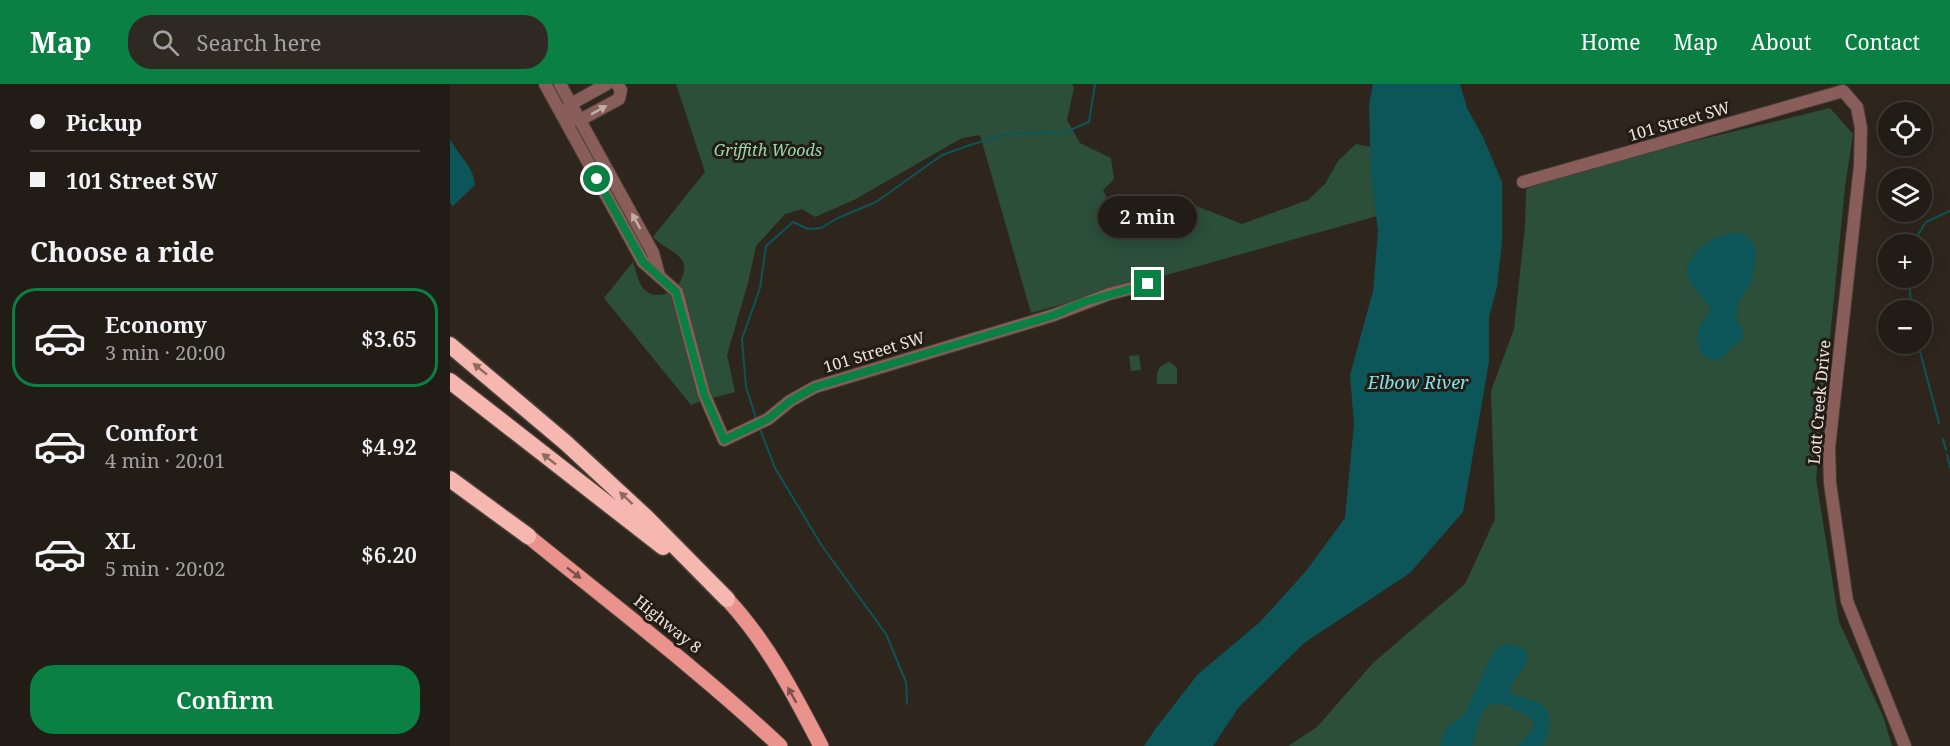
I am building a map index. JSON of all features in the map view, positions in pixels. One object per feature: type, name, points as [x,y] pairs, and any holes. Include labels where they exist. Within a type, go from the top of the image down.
[{"type":"highway","points":[[450,345],[566,443],[647,518],[727,599]]},
{"type":"highway","points":[[450,381],[727,599]]},
{"type":"highway","points":[[450,479],[528,536]]},
{"type":"highway","points":[[450,489],[500,524],[528,536]]},
{"type":"main road","name":"Highway 8","points":[[528,536],[664,644],[780,746]]},
{"type":"main road","points":[[727,599],[744,617],[769,652],[821,746]]},
{"type":"street","points":[[545,84],[643,262],[659,275]]},
{"type":"street","points":[[560,84],[653,253],[659,275]]},
{"type":"street","points":[[563,117],[571,104],[607,84]]},
{"type":"street","points":[[563,117],[580,120],[619,99],[621,90],[617,84]]},
{"type":"street","name":"101 Street SW","points":[[1523,182],[1843,91]]},
{"type":"street","name":"Lott Creek Drive","points":[[1843,91],[1857,107],[1861,128],[1860,166],[1829,448],[1830,483],[1847,601],[1905,746]]},
{"type":"street","name":"101 Street SW","points":[[659,275],[676,292],[704,394],[724,440],[764,422],[790,401],[815,387],[1054,315],[1084,302],[1148,284]]},
{"type":"green space","name":"Griffith Woods","points":[[676,84],[1072,84],[1074,88],[1067,120],[1080,143],[1111,158],[1114,179],[1103,190],[1109,202],[1130,203],[1166,194],[1242,224],[1308,200],[1325,184],[1338,161],[1356,144],[1382,149],[1406,208],[1031,313],[980,135],[962,138],[854,200],[815,217],[802,209],[785,214],[756,246],[727,355],[735,392],[709,399],[678,285],[683,275],[682,261],[653,237],[705,172]]},
{"type":"green space","points":[[1830,108],[1853,134],[1845,187],[1816,479],[1839,622],[1883,716],[1892,746],[1288,746],[1317,727],[1373,663],[1465,584],[1495,519],[1491,391],[1514,329],[1525,226],[1526,189],[1553,179],[1653,151]]},
{"type":"green space","points":[[633,262],[640,283],[647,292],[672,295],[701,401],[691,405],[604,298]]},
{"type":"green space","points":[[1139,355],[1141,370],[1131,371],[1129,356]]},
{"type":"green space","points":[[1170,362],[1177,368],[1177,384],[1157,384],[1159,370],[1162,365]]},
{"type":"water","name":"Elbow River","points":[[1373,84],[1460,84],[1467,108],[1483,137],[1502,182],[1502,242],[1497,287],[1489,317],[1489,362],[1463,512],[1410,573],[1304,643],[1239,707],[1213,746],[1144,746],[1198,674],[1260,622],[1306,571],[1345,518],[1354,424],[1350,375],[1373,291],[1378,231],[1371,177],[1369,104]]},
{"type":"water","points":[[450,139],[472,172],[475,185],[453,206],[450,203]]},
{"type":"water","points":[[1738,232],[1749,238],[1755,248],[1752,281],[1738,303],[1736,319],[1743,330],[1741,341],[1716,361],[1702,354],[1698,345],[1699,329],[1710,308],[1694,288],[1687,268],[1694,255],[1708,242]]},
{"type":"water","points":[[1509,644],[1525,649],[1527,656],[1525,666],[1510,690],[1513,695],[1543,705],[1549,716],[1548,735],[1543,746],[1517,746],[1532,731],[1534,722],[1510,707],[1491,704],[1482,714],[1472,746],[1440,746],[1445,731],[1466,711],[1491,656],[1497,648]]},
{"type":"waterway","points":[[757,421],[746,387],[742,339],[760,288],[766,246],[793,222],[808,229],[821,228],[876,202],[942,155],[1009,134],[1065,132],[1089,122],[1095,84]]},
{"type":"waterway","points":[[1918,234],[1926,222],[1950,211]]},
{"type":"waterway","points":[[1909,288],[1911,300]]},
{"type":"waterway","points":[[1921,354],[1939,423]]},
{"type":"waterway","points":[[760,429],[775,468],[822,546],[886,634],[906,682],[907,704]]},
{"type":"waterway","points":[[1943,439],[1946,450]]},
{"type":"waterway","points":[[1947,455],[1950,467]]},
{"type":"route","points":[[597,179],[643,262],[676,292],[704,394],[724,440],[768,419],[790,401],[815,387],[1054,315],[1109,294],[1148,284]]}]
